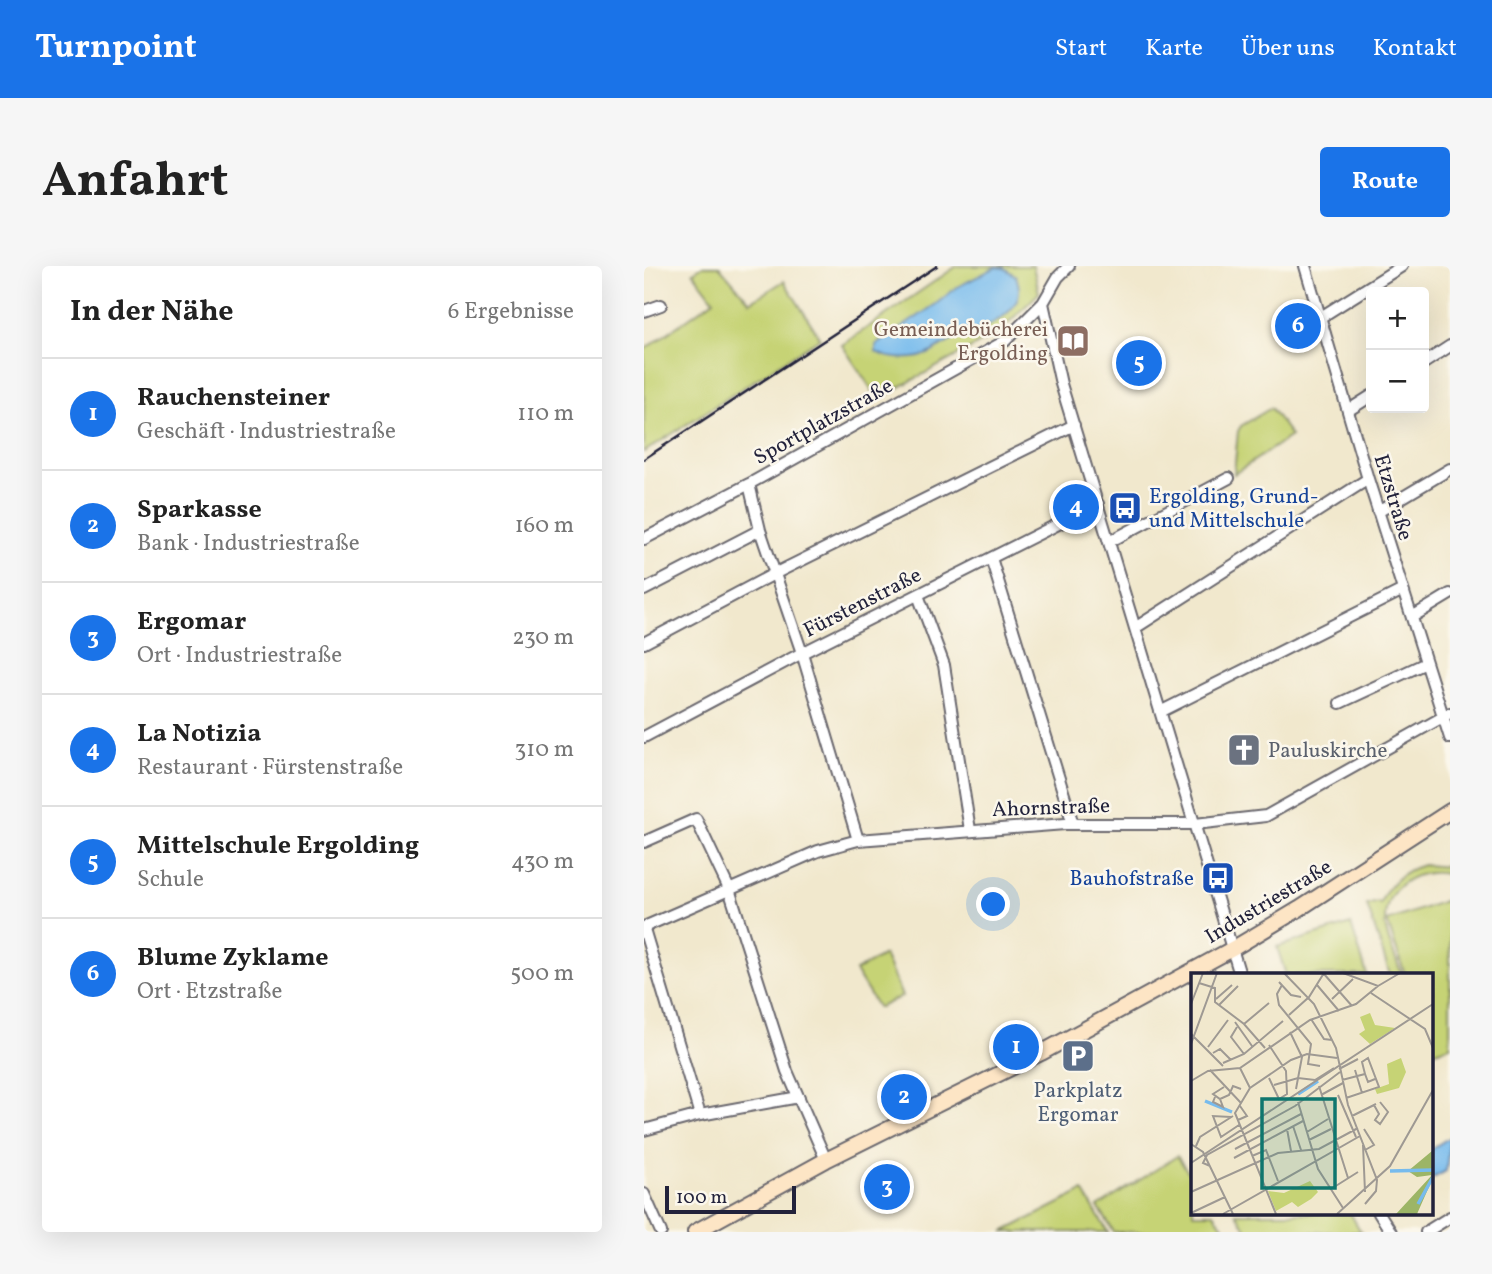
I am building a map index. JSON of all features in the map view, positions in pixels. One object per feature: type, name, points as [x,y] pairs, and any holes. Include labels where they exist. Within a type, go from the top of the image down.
[{"type":"street","name":"Sportplatzstraße","points":[[644,539],[749,484],[1005,341],[1043,303],[1058,277],[1069,266]]},
{"type":"street","name":"Etzstraße","points":[[1305,266],[1378,512],[1426,663],[1447,715],[1450,738]]},
{"type":"street","points":[[1321,317],[1402,266]]},
{"type":"street","points":[[1043,303],[1061,384],[1240,973]]},
{"type":"street","points":[[644,311],[661,305]]},
{"type":"street","points":[[1429,360],[1450,346]]},
{"type":"street","points":[[1349,410],[1366,399]]},
{"type":"street","points":[[644,643],[774,574],[1074,425]]},
{"type":"street","points":[[1378,512],[1450,469]]},
{"type":"street","points":[[1109,542],[1228,478]]},
{"type":"street","points":[[1135,628],[1368,480]]},
{"type":"street","points":[[749,484],[760,530],[802,653],[858,840]]},
{"type":"street","name":"Fürstenstraße","points":[[644,737],[802,653],[1098,504]]},
{"type":"street","points":[[644,590],[760,530]]},
{"type":"street","points":[[991,558],[1073,824]]},
{"type":"street","points":[[1162,711],[1403,590]]},
{"type":"street","points":[[1412,617],[1450,594]]},
{"type":"street","points":[[918,595],[944,666],[970,830]]},
{"type":"street","points":[[1340,703],[1426,663]]},
{"type":"street","name":"Ahornstraße","points":[[644,928],[818,851],[858,840],[1073,824],[1195,824],[1266,816],[1447,715]]},
{"type":"street","name":"Industriestraße","points":[[695,1232],[826,1160],[1041,1053],[1234,948],[1450,811]]},
{"type":"street","points":[[644,842],[695,819],[729,889],[786,1068],[826,1160]]},
{"type":"street","points":[[644,928],[700,1115]]},
{"type":"street","points":[[644,1130],[700,1115],[799,1097]]},
{"type":"street","points":[[644,1194],[661,1232]]},
{"type":"street","points":[[1380,1214],[1391,1232]]},
{"type":"street","points":[[1426,1232],[1450,1217]]},
{"type":"green space","points":[[703,266],[719,266],[750,302],[784,281],[820,338],[644,452],[644,350],[714,300],[693,272]]},
{"type":"green space","points":[[957,266],[1033,266],[1039,293],[997,334],[878,399],[842,345]]},
{"type":"green space","points":[[1271,408],[1291,436],[1234,474],[1238,431],[1241,426]]},
{"type":"green space","points":[[1423,865],[1449,867],[1450,875],[1426,873],[1415,876],[1397,889],[1390,898],[1385,922],[1389,942],[1401,973],[1389,973],[1367,905],[1378,902],[1380,904],[1387,890],[1409,871]]},
{"type":"green space","points":[[1450,899],[1450,1046],[1432,1052],[1432,973],[1404,973],[1387,921]]},
{"type":"green space","points":[[1351,924],[1366,973],[1285,973],[1277,947]]},
{"type":"green space","points":[[884,955],[902,996],[878,1008],[855,971]]},
{"type":"green space","points":[[1177,1156],[1191,1176],[1191,1214],[1215,1214],[1227,1232],[1114,1232],[1098,1207]]},
{"type":"green space","points":[[1083,1191],[1108,1232],[1003,1232]]},
{"type":"green space","points":[[1237,1214],[1351,1214],[1361,1232],[1248,1232]]},
{"type":"water","points":[[996,267],[1004,268],[1016,276],[1019,286],[1016,302],[1003,317],[923,356],[899,358],[876,352],[876,345],[957,287]]},
{"type":"water","points":[[1450,1137],[1446,1171],[1432,1178],[1432,1148]]},
{"type":"railway","points":[[644,459],[937,266]]},
{"type":"place","name":"Blume Zyklame","points":[[1298,326]]},
{"type":"place","name":"Gemeindebücherei Ergolding","points":[[1073,341]]},
{"type":"place","name":"Mittelschule Ergolding","points":[[1139,363]]},
{"type":"place","name":"La Notizia","points":[[1076,507]]},
{"type":"place","name":"Ergolding, Grund- und Mittelschule","points":[[1125,508]]},
{"type":"place","name":"Pauluskirche","points":[[1244,750]]},
{"type":"place","name":"Bauhofstraße","points":[[1218,878]]},
{"type":"place","name":"Rauchensteiner","points":[[1016,1047]]},
{"type":"place","name":"Parkplatz Ergomar","points":[[1078,1056]]},
{"type":"place","name":"Sparkasse","points":[[904,1097]]},
{"type":"place","name":"Ergomar","points":[[887,1187]]}]
